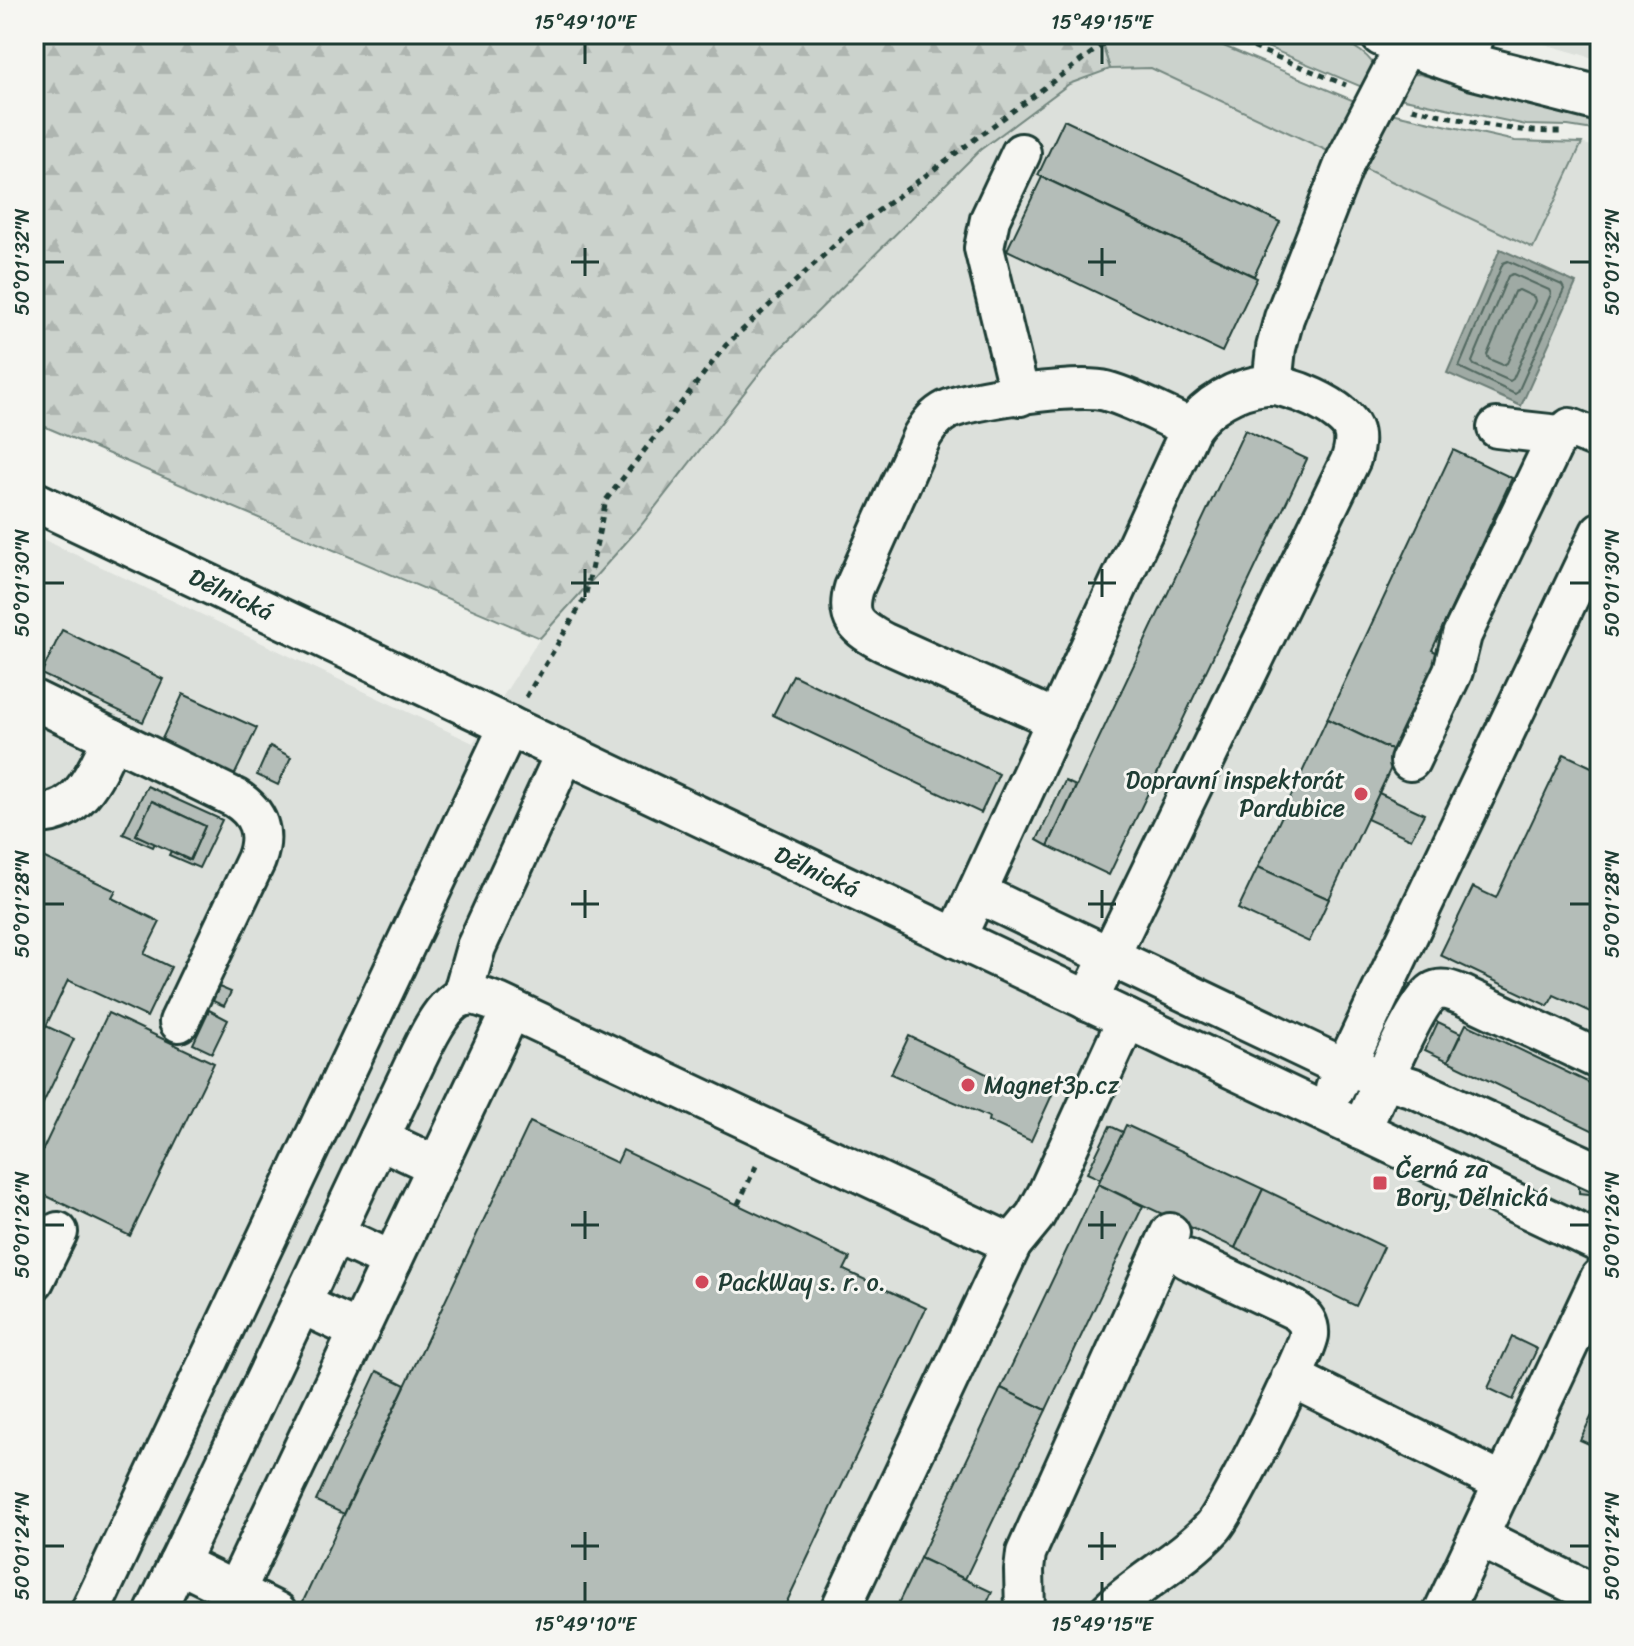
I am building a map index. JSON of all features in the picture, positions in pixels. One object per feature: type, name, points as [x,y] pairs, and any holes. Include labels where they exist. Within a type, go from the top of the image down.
[{"type":"main road","points":[[1394,39],[1470,49],[1600,99]]},
{"type":"street","points":[[1272,385],[1276,348],[1287,309],[1394,39]]},
{"type":"street","points":[[1020,396],[984,248],[990,219],[1021,153]]},
{"type":"street","points":[[956,938],[1191,428],[1204,411],[1216,402],[1255,387],[1272,385],[1291,389],[1343,415],[1353,430],[1351,459],[1088,1001]]},
{"type":"street","points":[[1057,720],[871,635],[860,628],[850,610],[854,588],[928,426],[936,417],[961,405],[1077,388],[1106,391],[1191,428]]},
{"type":"street","points":[[1497,428],[1559,435]]},
{"type":"street","points":[[1410,761],[1453,671],[1462,635],[1559,435],[1570,428],[1600,440]]},
{"type":"street","name":"Dělnická","points":[[34,501],[1600,1243]]},
{"type":"street","points":[[1324,1113],[1600,532]]},
{"type":"street","points":[[34,700],[235,798],[253,814],[262,835],[256,860],[179,1022]]},
{"type":"street","points":[[90,1612],[509,726]]},
{"type":"street","points":[[34,813],[54,812],[68,806],[82,793],[93,780],[112,738]]},
{"type":"street","points":[[155,1612],[426,1040],[444,1011],[462,996],[476,947],[565,753]]},
{"type":"street","points":[[977,893],[1330,1061],[1414,1088],[1600,1173]]},
{"type":"street","points":[[1361,1130],[1424,999],[1434,991],[1442,989],[1462,995],[1600,1060]]},
{"type":"street","points":[[462,996],[482,998],[511,1010],[1012,1244]]},
{"type":"street","points":[[235,1592],[511,1010]]},
{"type":"street","points":[[839,1612],[1012,1244],[1035,1216],[1047,1194],[1127,1019]]},
{"type":"street","points":[[379,1139],[437,1166]]},
{"type":"street","points":[[34,1281],[58,1232]]},
{"type":"street","points":[[334,1234],[392,1261]]},
{"type":"street","points":[[1025,1612],[1026,1553],[1178,1246],[1304,1316],[1309,1325],[1309,1334],[1291,1377],[1215,1526],[1108,1612]]},
{"type":"street","points":[[1449,1610],[1479,1537],[1600,1278]]},
{"type":"street","points":[[301,1304],[359,1331]]},
{"type":"street","points":[[1291,1377],[1504,1483]]},
{"type":"street","points":[[1479,1537],[1600,1597]]},
{"type":"street","points":[[178,1563],[277,1612]]},
{"type":"path","points":[[509,726],[585,598],[606,500],[726,345],[848,233],[1117,34]]},
{"type":"path","points":[[738,1204],[772,1132]]},
{"type":"shaded area","points":[[1510,34],[1600,34],[1600,60]]},
{"type":"shaded area","points":[[1151,68],[1533,247],[1582,143],[1600,149],[1600,1612],[34,1612],[34,535],[473,743],[540,638],[639,528],[772,357],[980,151],[1069,84],[1110,69]]},
{"type":"green space","points":[[34,34],[1099,34],[1110,69],[1069,84],[980,150],[772,357],[639,528],[540,638],[34,422]]},
{"type":"green space","points":[[1099,34],[1195,34],[1364,105],[1334,154],[1151,68],[1110,69]]},
{"type":"green space","points":[[1236,34],[1312,35],[1349,45],[1364,54],[1375,67],[1369,90]]},
{"type":"green space","points":[[1419,74],[1600,120],[1600,131],[1526,125],[1395,97],[1408,75]]},
{"type":"green space","points":[[1386,112],[1515,141],[1582,143],[1533,248],[1353,163]]},
{"type":"water","points":[[1500,249],[1576,283],[1521,406],[1447,373]]},
{"type":"building","points":[[1064,120],[1280,222],[1254,276],[1038,175]]},
{"type":"building","points":[[1042,177],[1257,278],[1222,352],[1007,250]]},
{"type":"building","points":[[1245,430],[1307,459],[1109,875],[1048,846]]},
{"type":"building","points":[[1453,450],[1512,478],[1432,650],[1445,657],[1398,753],[1327,719]]},
{"type":"building","points":[[62,630],[163,679],[143,722],[41,674]]},
{"type":"building","points":[[793,675],[999,774],[981,813],[773,715]]},
{"type":"building","points":[[183,694],[257,728],[234,776],[161,741]]},
{"type":"building","points":[[1327,719],[1398,753],[1329,899],[1258,867]]},
{"type":"building","points":[[270,746],[291,757],[278,785],[257,775]]},
{"type":"building","points":[[1564,754],[1600,771],[1600,1016],[1554,995],[1548,1006],[1440,955],[1473,887],[1496,898]]},
{"type":"building","points":[[1065,781],[1076,786],[1048,846],[1037,840]]},
{"type":"building","points":[[147,786],[222,820],[199,868],[169,855],[171,851],[190,860],[205,826],[152,801],[136,835],[155,843],[153,847],[123,834]]},
{"type":"building","points":[[1379,793],[1424,814],[1411,839],[1367,819]]},
{"type":"building","points":[[152,801],[205,826],[190,860],[136,835]]},
{"type":"building","points":[[34,853],[116,891],[112,898],[160,922],[144,954],[171,967],[147,1017],[68,980],[46,1026],[74,1039],[36,1118]]},
{"type":"building","points":[[1258,867],[1329,899],[1309,942],[1238,909]]},
{"type":"building","points":[[219,987],[231,992],[224,1006],[213,1001]]},
{"type":"building","points":[[209,1010],[228,1020],[212,1053],[193,1044]]},
{"type":"building","points":[[108,1013],[214,1063],[130,1236],[34,1190],[34,1168]]},
{"type":"building","points":[[1438,1022],[1461,1033],[1448,1061],[1425,1050]]},
{"type":"building","points":[[1466,1024],[1600,1088],[1600,1134],[1448,1061]]},
{"type":"building","points":[[909,1036],[1021,1091],[1026,1082],[1052,1095],[1031,1141],[988,1121],[989,1117],[891,1074]]},
{"type":"building","points":[[530,1122],[617,1163],[623,1150],[850,1258],[844,1270],[926,1308],[782,1612],[298,1612]]},
{"type":"building","points":[[1126,1125],[1263,1189],[1235,1248],[1098,1184]]},
{"type":"building","points":[[1110,1126],[1123,1132],[1100,1179],[1087,1173]]},
{"type":"building","points":[[1579,1180],[1600,1182],[1600,1195],[1579,1193]]},
{"type":"building","points":[[1098,1184],[1143,1206],[1046,1410],[1001,1388]]},
{"type":"building","points":[[1263,1189],[1384,1247],[1356,1306],[1235,1248]]},
{"type":"building","points":[[1512,1337],[1537,1349],[1513,1400],[1488,1388]]},
{"type":"building","points":[[377,1371],[405,1385],[344,1514],[316,1501]]},
{"type":"building","points":[[1001,1388],[1046,1410],[965,1579],[920,1558]]},
{"type":"building","points":[[1600,1399],[1600,1449],[1580,1440]]},
{"type":"building","points":[[920,1558],[992,1592],[983,1612],[894,1612]]},
{"type":"place","name":"Dopravní inspektorát Pardubice","points":[[1361,794]]},
{"type":"place","name":"Magnet3p.cz","points":[[968,1085]]},
{"type":"place","name":"Černá za Bory, Dělnická","points":[[1380,1183]]},
{"type":"place","name":"PackWay s. r. o.","points":[[702,1282]]}]
